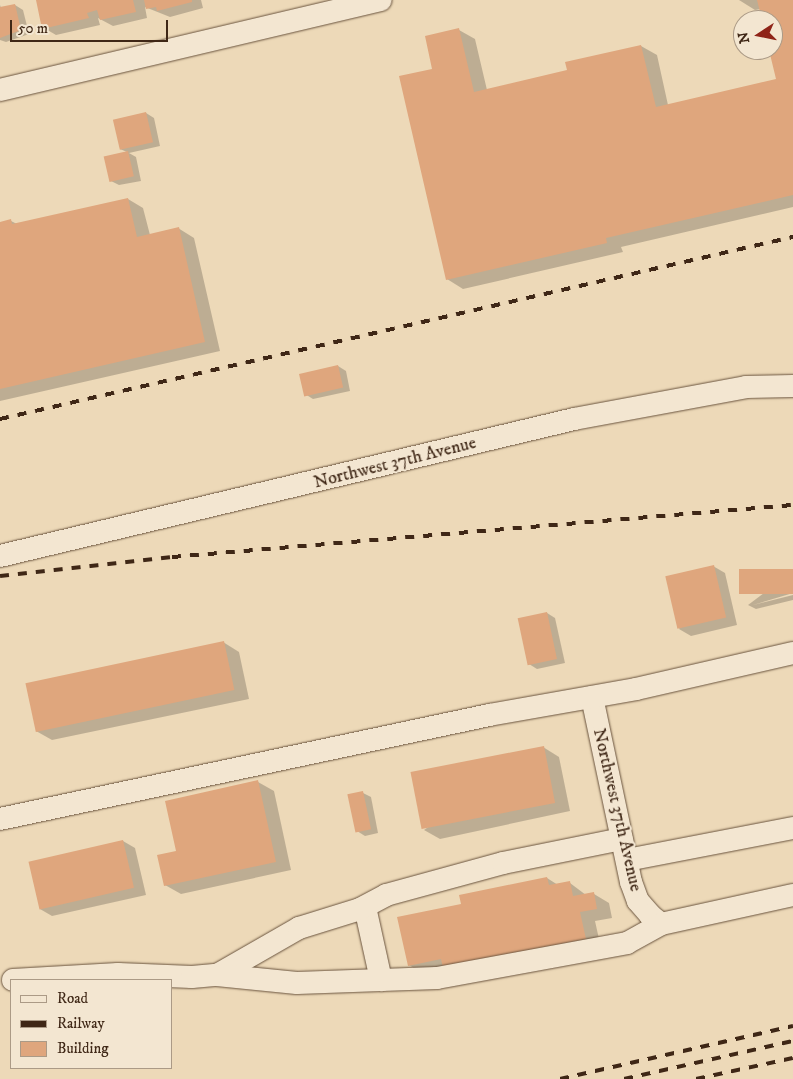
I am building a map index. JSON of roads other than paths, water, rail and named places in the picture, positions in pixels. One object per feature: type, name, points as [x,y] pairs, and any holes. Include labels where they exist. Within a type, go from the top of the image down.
[{"type":"street","points":[[0,90],[380,0]]},
{"type":"street","name":"Northwest 37th Avenue","points":[[0,556],[574,419],[746,387],[768,384],[793,386]]},
{"type":"street","points":[[0,819],[489,715],[592,697],[793,653]]},
{"type":"street","name":"Northwest 37th Avenue","points":[[592,697],[638,901],[661,924]]},
{"type":"street","points":[[218,975],[299,928],[365,907],[386,894],[479,869],[793,828]]},
{"type":"street","points":[[30,979],[100,975],[218,975],[297,983],[458,975],[627,943],[661,924],[793,895]]},
{"type":"street","points":[[365,907],[380,980]]},
{"type":"railway","points":[[0,419],[793,237]]},
{"type":"railway","points":[[0,576],[172,557],[793,505]]},
{"type":"railway","points":[[560,1079],[793,1026]]},
{"type":"railway","points":[[624,1079],[793,1041]]},
{"type":"railway","points":[[696,1079],[793,1058]]}]
